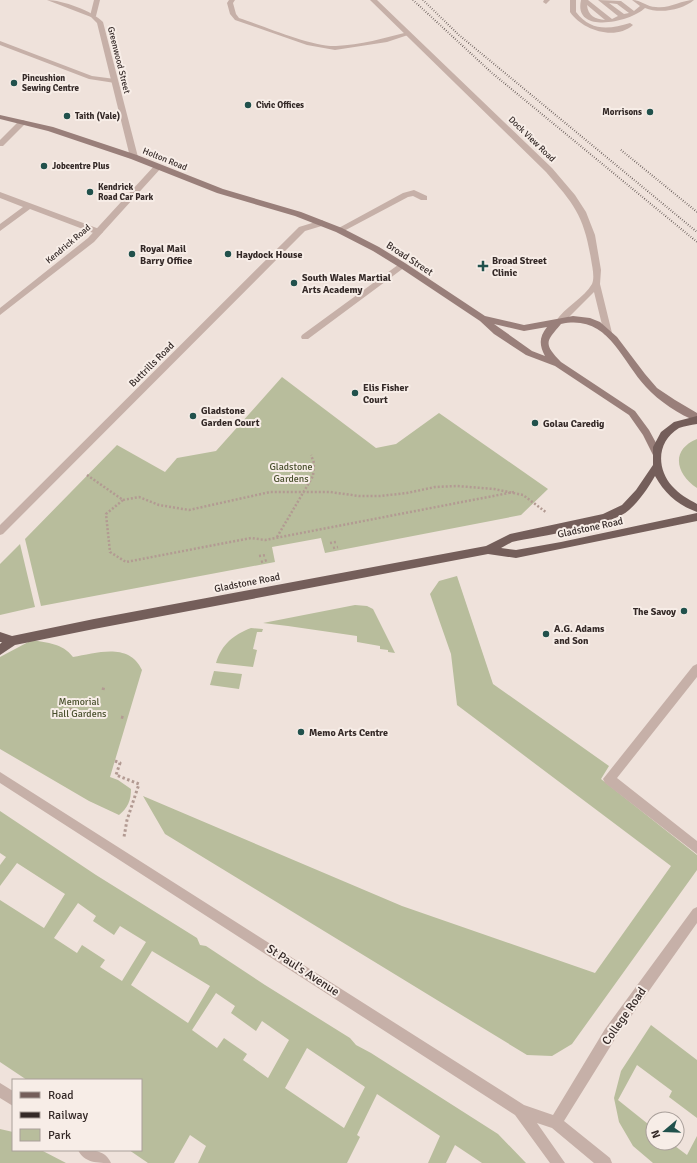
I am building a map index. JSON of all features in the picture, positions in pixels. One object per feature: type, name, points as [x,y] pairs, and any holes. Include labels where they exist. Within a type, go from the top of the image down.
[{"type":"main road","name":"Holton Road","points":[[0,117],[50,129],[134,157],[220,191],[298,214],[322,223]]},
{"type":"main road","name":"Broad Street","points":[[322,223],[376,249],[483,319],[497,332],[529,353],[558,364]]},
{"type":"main road","name":"Broad Street","points":[[483,319],[493,320],[511,327],[529,328],[578,318],[597,324],[608,333],[649,385],[665,399],[697,418]]},
{"type":"main road","name":"Broad Street","points":[[560,321],[549,329],[545,336],[548,355],[558,364],[632,413],[646,433],[656,452]]},
{"type":"main road","points":[[697,418],[672,428],[661,438],[656,452],[656,467],[664,482],[676,496],[697,508]]},
{"type":"main road","name":"Gladstone Road","points":[[0,637],[12,640],[488,550],[510,538],[605,518],[625,508],[639,494],[656,467]]},
{"type":"main road","name":"Gladstone Road","points":[[488,550],[516,554],[697,517]]},
{"type":"main road","name":"Gladstone Road","points":[[0,650],[12,640]]},
{"type":"street","points":[[50,0],[93,16],[97,0]]},
{"type":"street","points":[[232,0],[230,3],[233,14],[237,19],[309,44],[335,48],[388,40],[408,34]]},
{"type":"street","name":"Dock View Road","points":[[373,0],[549,170],[572,197],[582,214],[591,235],[597,270],[596,284],[608,333]]},
{"type":"street","points":[[573,0],[571,8],[572,12],[587,25],[602,30],[610,30],[630,25]]},
{"type":"street","points":[[584,0],[583,9],[585,13],[599,22],[611,21],[623,17],[639,11],[644,6]]},
{"type":"street","points":[[601,0],[623,17]]},
{"type":"street","points":[[601,0],[619,2],[633,13]]},
{"type":"street","points":[[635,0],[654,13],[691,0],[697,3]]},
{"type":"street","name":"Greenwood Street","points":[[93,16],[97,17],[100,22],[134,157]]},
{"type":"street","points":[[0,43],[91,78],[115,81]]},
{"type":"street","points":[[0,144],[23,122]]},
{"type":"street","name":"Kendrick Road","points":[[0,312],[91,240],[158,167]]},
{"type":"street","points":[[339,230],[406,195],[414,193],[424,198]]},
{"type":"street","points":[[0,195],[99,232]]},
{"type":"street","points":[[0,228],[29,206]]},
{"type":"street","name":"Buttrills Road","points":[[0,531],[302,229],[322,223]]},
{"type":"street","points":[[306,337],[402,266]]},
{"type":"street","points":[[560,321],[596,284]]},
{"type":"street","points":[[697,669],[609,779],[697,848]]},
{"type":"street","name":"St Paul's Avenue","points":[[0,777],[520,1110],[556,1123],[604,1163]]},
{"type":"street","name":"College Road","points":[[556,1123],[610,1034],[697,913]]},
{"type":"street","points":[[0,1090],[12,1098]]},
{"type":"street","points":[[520,1110],[558,1163]]},
{"type":"street","points":[[87,1151],[104,1163]]},
{"type":"path","points":[[276,538],[313,476],[314,463],[311,455]]},
{"type":"path","points":[[88,475],[123,500]]},
{"type":"path","points":[[514,492],[265,540],[252,538],[126,562],[110,552],[106,514],[123,500],[139,497],[159,505],[189,510],[270,492],[304,491],[330,492],[359,496],[380,496],[407,493],[435,487],[457,486],[514,492],[523,495],[549,514]]},
{"type":"path","points":[[330,543],[336,542]]},
{"type":"path","points":[[333,548],[338,547]]},
{"type":"path","points":[[259,556],[266,554]]},
{"type":"path","points":[[260,562],[267,560]]},
{"type":"path","points":[[121,717],[125,718]]},
{"type":"path","points":[[115,761],[120,763],[116,775],[139,784],[128,820]]},
{"type":"green space","name":"Gladstone Gardens","points":[[282,377],[376,448],[396,444],[439,413],[548,489],[521,515],[325,553],[321,538],[272,547],[275,562],[41,606],[25,539],[117,445],[165,472],[177,458],[216,451]]},
{"type":"green space","points":[[697,439],[697,488],[684,476],[679,462],[683,449]]},
{"type":"green space","points":[[20,544],[35,607],[0,615],[0,564]]},
{"type":"green space","points":[[457,576],[493,684],[609,766],[601,779],[697,855],[697,870],[572,1044],[552,1056],[527,1055],[165,834],[143,796],[402,906],[595,973],[671,866],[457,705],[451,654],[430,594],[439,581]]},
{"type":"green space","points":[[355,605],[367,606],[373,609],[395,653],[380,649],[380,646],[357,642],[357,636],[263,623]]},
{"type":"green space","points":[[251,628],[263,629],[262,632],[257,632],[253,649],[257,650],[253,667],[216,663],[221,650],[229,641]]},
{"type":"green space","name":"Memorial Hall Gardens","points":[[32,640],[59,646],[69,652],[73,657],[102,652],[121,653],[136,661],[142,670],[110,777],[118,780],[131,789],[128,804],[125,810],[119,815],[89,801],[0,749],[0,657]]},
{"type":"green space","points":[[214,671],[242,674],[239,689],[210,685]]},
{"type":"green space","points":[[0,811],[96,875],[197,938],[200,945],[206,946],[350,1038],[356,1045],[498,1134],[526,1163],[482,1163],[455,1145],[446,1163],[428,1163],[440,1136],[377,1094],[357,1135],[360,1137],[347,1163],[198,1163],[206,1146],[190,1135],[174,1163],[148,1163],[130,1151],[142,1151],[142,1079],[26,1079],[0,1062],[0,900],[44,928],[65,894],[17,863],[0,886],[0,865],[6,857],[0,853]],"holes":[[[78,903],[96,916],[93,921],[114,935],[120,926],[146,942],[122,981],[100,967],[105,960],[82,945],[77,953],[54,938]],[[152,951],[210,986],[188,1023],[131,985]],[[216,993],[235,1006],[231,1013],[256,1031],[262,1021],[289,1040],[268,1078],[243,1060],[247,1054],[224,1038],[217,1048],[192,1030]],[[307,1048],[365,1087],[344,1128],[285,1088]]]},
{"type":"green space","points":[[651,1025],[697,1060],[697,1118],[669,1097],[672,1091],[637,1065],[618,1100],[645,1122],[645,1151],[682,1151],[687,1155],[697,1136],[697,1163],[653,1163],[633,1146],[619,1122],[614,1098],[621,1071]]},
{"type":"green space","points":[[0,1129],[12,1132],[12,1151],[43,1151],[66,1163],[0,1163]]},
{"type":"railway","points":[[413,0],[492,73],[697,242]]},
{"type":"railway","points":[[423,0],[459,35],[697,232]]},
{"type":"railway","points":[[621,150],[697,212]]},
{"type":"place","name":"Pincushion Sewing Centre","points":[[14,83]]},
{"type":"place","name":"Civic Offices","points":[[248,105]]},
{"type":"place","name":"Morrisons","points":[[650,112]]},
{"type":"place","name":"Taith (Vale)","points":[[67,116]]},
{"type":"place","name":"Jobcentre Plus","points":[[44,166]]},
{"type":"place","name":"Kendrick Road Car Park","points":[[90,192]]},
{"type":"place","name":"Royal Mail Barry Office","points":[[132,254]]},
{"type":"place","name":"Haydock House","points":[[228,254]]},
{"type":"place","name":"Broad Street Clinic","points":[[483,266]]},
{"type":"place","name":"South Wales Martial Arts Academy","points":[[294,283]]},
{"type":"place","name":"Elis Fisher Court","points":[[355,393]]},
{"type":"place","name":"Gladstone Garden Court","points":[[193,416]]},
{"type":"place","name":"Golau Caredig","points":[[535,423]]},
{"type":"place","name":"The Savoy","points":[[684,611]]},
{"type":"place","name":"A.G. Adams and Son","points":[[546,634]]},
{"type":"place","name":"Memo Arts Centre","points":[[301,732]]}]
